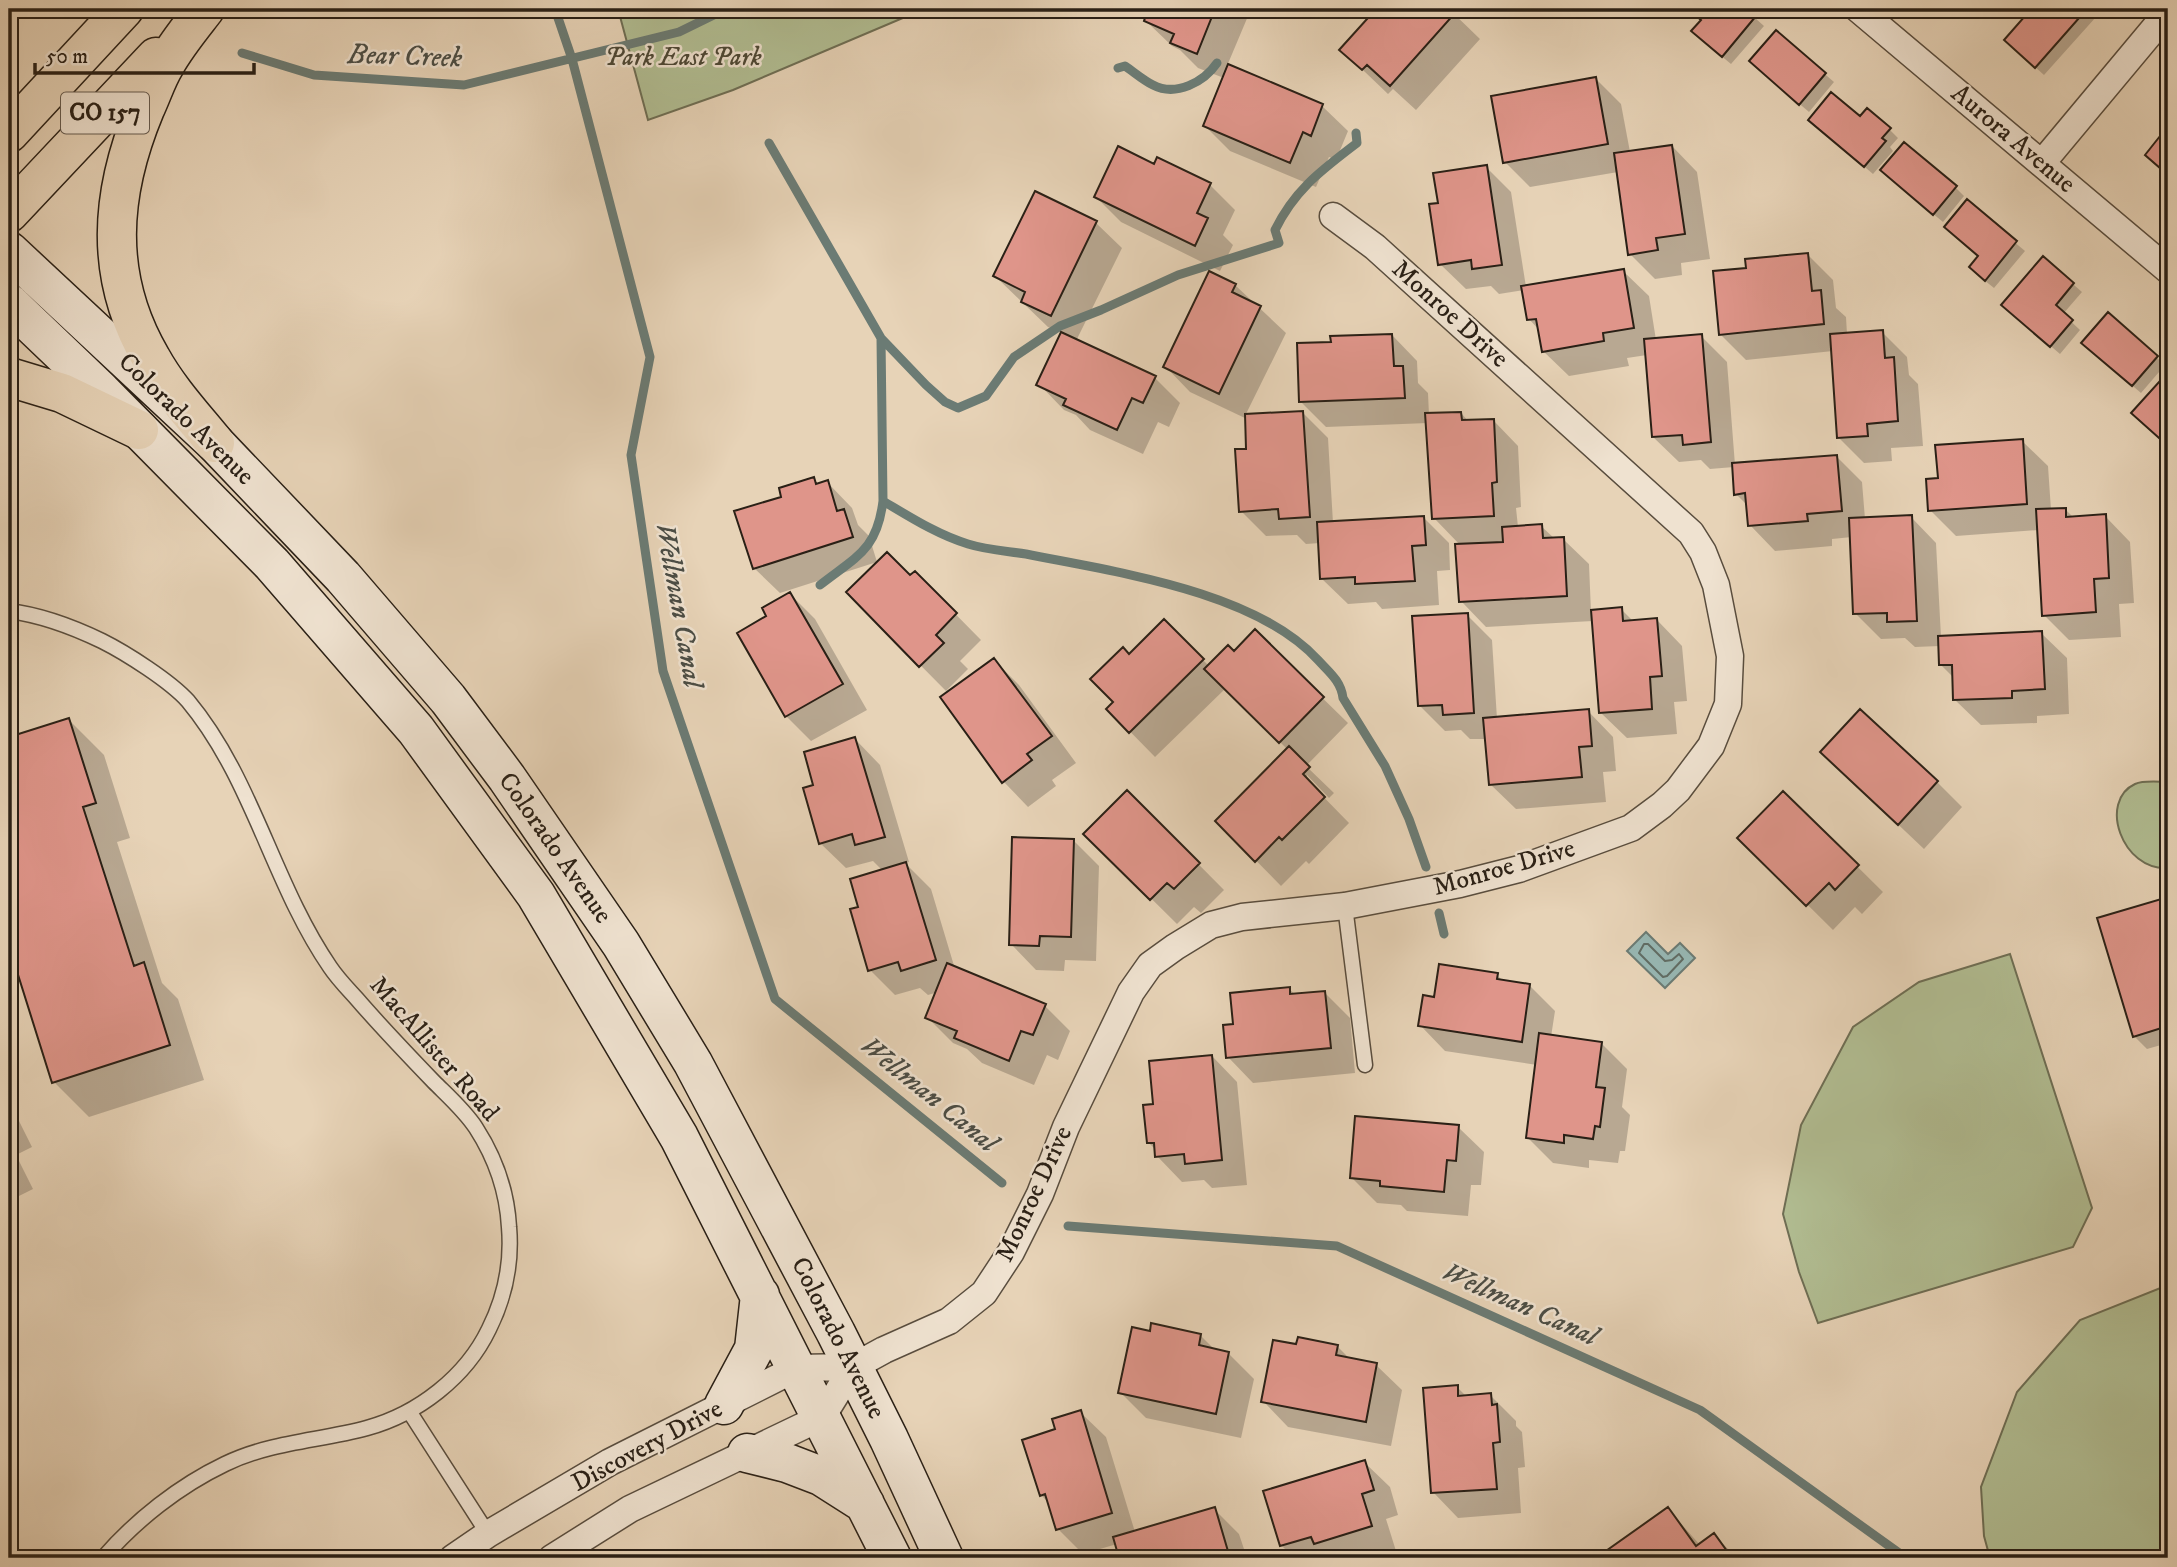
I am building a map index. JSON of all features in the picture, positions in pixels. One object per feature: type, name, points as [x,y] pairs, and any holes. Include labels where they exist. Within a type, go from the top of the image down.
[{"type":"highway","name":"CO 157","points":[[9,133],[124,9]]},
{"type":"highway","name":"CO 157","points":[[9,213],[121,96],[199,9]]},
{"type":"highway","points":[[205,9],[164,65],[133,139],[122,176],[116,211],[116,245],[128,305],[150,358],[215,443]]},
{"type":"highway","points":[[9,377],[62,393],[139,430]]},
{"type":"main road","name":"Colorado Avenue","points":[[9,251],[215,443],[343,577],[448,699],[508,778],[621,944],[693,1063],[853,1367],[944,1558]]},
{"type":"main road","name":"Colorado Avenue","points":[[9,303],[272,564],[407,720],[536,895],[679,1137],[892,1558]]},
{"type":"main road","points":[[724,1405],[754,1349],[760,1295]]},
{"type":"main road","points":[[747,1453],[787,1463],[821,1476],[865,1504]]},
{"type":"street","name":"Aurora Avenue","points":[[1858,9],[2168,271]]},
{"type":"street","points":[[2042,163],[2168,12]]},
{"type":"street","name":"Monroe Drive","points":[[822,1417],[853,1367],[949,1321],[984,1293],[1011,1252],[1131,992],[1150,965],[1211,925],[1242,917],[1345,906],[1460,884],[1519,869],[1630,828],[1678,790],[1712,746],[1727,704],[1730,656],[1716,585],[1703,552],[1690,533],[1376,247],[1333,216]]},
{"type":"street","name":"Discovery Drive","points":[[453,1558],[488,1534],[610,1462],[797,1368],[853,1367]]},
{"type":"street","name":"Discovery Drive","points":[[552,1558],[630,1509],[822,1417]]},
{"type":"lane","name":"MacAllister Road","points":[[9,611],[78,629],[128,654],[186,699],[234,771],[301,919],[331,969],[474,1125],[495,1163],[508,1204],[511,1247],[504,1290],[489,1330],[465,1366],[433,1397],[409,1411],[369,1428],[279,1444],[225,1463],[176,1491],[103,1558]]},
{"type":"lane","points":[[1345,906],[1365,1065]]},
{"type":"lane","points":[[409,1411],[488,1534]]},
{"type":"green space","name":"Park East Park","points":[[618,9],[924,9],[733,90],[648,120]]},
{"type":"green space","points":[[2168,782],[2168,868],[2152,866],[2138,859],[2120,834],[2117,819],[2118,805],[2124,793],[2135,784]]},
{"type":"green space","points":[[2010,954],[2092,1208],[2073,1247],[1818,1323],[1799,1272],[1783,1214],[1801,1125],[1853,1027],[1919,982]]},
{"type":"green space","points":[[2168,1285],[2168,1558],[1990,1558],[1984,1536],[1981,1487],[2017,1392],[2080,1320]]},
{"type":"water","points":[[1646,932],[1668,954],[1680,943],[1695,958],[1665,988],[1627,951]]},
{"type":"building","points":[[1148,9],[1215,9],[1197,54],[1170,43],[1174,34],[1144,21]]},
{"type":"building","points":[[1376,9],[1452,9],[1456,12],[1390,86],[1367,65],[1362,70],[1339,50]]},
{"type":"building","points":[[1688,9],[1748,9],[1756,16],[1722,57],[1691,31],[1701,20]]},
{"type":"building","points":[[2018,9],[2087,9],[2035,68],[2004,40],[2026,15]]},
{"type":"building","points":[[1776,30],[1826,73],[1799,105],[1749,61]]},
{"type":"building","points":[[1228,64],[1323,104],[1311,136],[1303,132],[1290,163],[1203,126]]},
{"type":"building","points":[[1596,77],[1608,144],[1503,163],[1491,96]]},
{"type":"building","points":[[1831,92],[1860,116],[1867,108],[1891,128],[1882,138],[1886,141],[1864,167],[1808,120]]},
{"type":"building","points":[[2168,126],[2168,175],[2145,155]]},
{"type":"building","points":[[1904,142],[1957,186],[1933,215],[1880,170]]},
{"type":"building","points":[[1672,145],[1685,234],[1656,238],[1658,250],[1628,255],[1614,153]]},
{"type":"building","points":[[1118,146],[1154,164],[1157,157],[1211,183],[1197,213],[1208,218],[1195,246],[1094,197]]},
{"type":"building","points":[[1487,165],[1502,265],[1472,269],[1471,260],[1438,265],[1429,204],[1438,203],[1433,173]]},
{"type":"building","points":[[1035,191],[1097,221],[1051,316],[1021,302],[1025,292],[993,276]]},
{"type":"building","points":[[1967,199],[2017,241],[1985,281],[1969,267],[1978,256],[1944,227]]},
{"type":"building","points":[[1808,253],[1812,291],[1821,290],[1824,324],[1719,335],[1713,271],[1746,268],[1745,259]]},
{"type":"building","points":[[2043,256],[2074,283],[2056,305],[2073,320],[2050,347],[2001,305]]},
{"type":"building","points":[[1624,269],[1634,328],[1603,333],[1604,341],[1542,352],[1536,319],[1527,320],[1521,286]]},
{"type":"building","points":[[1209,271],[1236,284],[1232,292],[1261,306],[1219,394],[1163,367]]},
{"type":"building","points":[[2108,312],[2158,356],[2132,386],[2081,343]]},
{"type":"building","points":[[1883,330],[1885,358],[1894,357],[1898,421],[1867,424],[1868,436],[1837,438],[1830,334]]},
{"type":"building","points":[[1061,332],[1156,376],[1143,403],[1132,398],[1117,430],[1063,405],[1066,399],[1036,385]]},
{"type":"building","points":[[1392,334],[1394,366],[1403,366],[1405,398],[1299,402],[1297,343],[1331,342],[1330,336]]},
{"type":"building","points":[[1702,334],[1711,442],[1683,445],[1682,435],[1652,437],[1644,339]]},
{"type":"building","points":[[2168,372],[2168,446],[2131,413]]},
{"type":"building","points":[[1303,411],[1310,517],[1279,519],[1278,509],[1239,512],[1235,449],[1246,449],[1245,414]]},
{"type":"building","points":[[1461,412],[1462,420],[1494,419],[1497,482],[1492,483],[1494,516],[1432,519],[1425,413]]},
{"type":"building","points":[[2023,439],[2027,504],[1928,511],[1926,479],[1938,478],[1935,445]]},
{"type":"building","points":[[1837,455],[1842,511],[1807,514],[1808,521],[1748,526],[1745,493],[1734,495],[1732,463]]},
{"type":"building","points":[[814,477],[816,484],[828,480],[837,511],[844,509],[853,537],[753,569],[734,511],[781,497],[779,488]]},
{"type":"building","points":[[2066,508],[2066,517],[2106,514],[2109,578],[2094,579],[2096,612],[2042,616],[2036,509]]},
{"type":"building","points":[[1912,515],[1917,621],[1887,622],[1887,613],[1853,614],[1849,518]]},
{"type":"building","points":[[1424,516],[1426,545],[1412,546],[1415,581],[1355,584],[1355,577],[1320,579],[1317,522]]},
{"type":"building","points":[[1542,524],[1543,538],[1564,537],[1567,596],[1459,602],[1455,544],[1503,542],[1502,527]]},
{"type":"building","points":[[887,552],[910,575],[915,571],[957,613],[936,635],[944,643],[919,667],[846,592]]},
{"type":"building","points":[[790,592],[843,684],[785,717],[737,633],[766,616],[762,608]]},
{"type":"building","points":[[1622,607],[1623,621],[1657,618],[1662,676],[1650,677],[1652,709],[1599,713],[1591,610]]},
{"type":"building","points":[[1468,613],[1474,713],[1443,715],[1442,705],[1418,706],[1412,616]]},
{"type":"building","points":[[1164,619],[1204,659],[1129,733],[1106,709],[1113,702],[1090,679],[1123,647],[1129,654]]},
{"type":"building","points":[[1255,629],[1324,697],[1279,743],[1204,669],[1228,645],[1234,651]]},
{"type":"building","points":[[2042,631],[2045,689],[2012,691],[2012,698],[1953,700],[1952,665],[1939,665],[1938,636]]},
{"type":"building","points":[[994,658],[1052,736],[1027,754],[1032,760],[1002,783],[940,697]]},
{"type":"building","points":[[1589,709],[1592,746],[1579,747],[1582,777],[1489,785],[1483,718]]},
{"type":"building","points":[[1860,709],[1938,781],[1898,825],[1820,752]]},
{"type":"building","points":[[69,718],[96,803],[83,807],[134,966],[144,962],[170,1045],[52,1083],[9,946],[9,737]]},
{"type":"building","points":[[855,737],[885,837],[855,845],[852,834],[819,844],[803,788],[813,785],[804,752]]},
{"type":"building","points":[[1289,746],[1310,767],[1303,774],[1325,797],[1282,840],[1279,837],[1255,862],[1215,821]]},
{"type":"building","points":[[1127,790],[1200,863],[1174,889],[1167,883],[1150,900],[1083,834]]},
{"type":"building","points":[[1783,791],[1859,865],[1835,890],[1829,883],[1806,906],[1737,838]]},
{"type":"building","points":[[1012,837],[1074,839],[1071,937],[1040,936],[1039,946],[1009,945]]},
{"type":"building","points":[[906,862],[936,960],[901,971],[898,962],[868,971],[850,909],[858,907],[850,879]]},
{"type":"building","points":[[2168,897],[2168,1026],[2133,1037],[2097,918]]},
{"type":"building","points":[[947,963],[1046,1004],[1033,1035],[1021,1031],[1009,1061],[954,1038],[957,1031],[925,1018]]},
{"type":"building","points":[[1439,964],[1498,973],[1497,979],[1530,984],[1522,1042],[1418,1026],[1423,995],[1434,997]]},
{"type":"building","points":[[1290,987],[1290,994],[1325,991],[1331,1048],[1226,1058],[1223,1025],[1233,1024],[1230,993]]},
{"type":"building","points":[[1539,1033],[1602,1042],[1596,1087],[1605,1088],[1600,1127],[1595,1126],[1593,1139],[1564,1135],[1564,1143],[1526,1138]]},
{"type":"building","points":[[1212,1055],[1222,1160],[1185,1164],[1184,1154],[1155,1157],[1154,1143],[1147,1143],[1143,1105],[1153,1104],[1149,1061]]},
{"type":"building","points":[[1355,1116],[1459,1125],[1456,1161],[1447,1160],[1444,1192],[1380,1186],[1380,1181],[1350,1178]]},
{"type":"building","points":[[1151,1323],[1201,1334],[1199,1345],[1229,1352],[1216,1414],[1118,1393],[1132,1327],[1150,1331]]},
{"type":"building","points":[[1298,1337],[1338,1345],[1336,1355],[1377,1363],[1366,1422],[1261,1402],[1273,1340],[1296,1344]]},
{"type":"building","points":[[1458,1385],[1458,1396],[1491,1393],[1492,1405],[1497,1404],[1500,1442],[1493,1443],[1497,1489],[1431,1493],[1423,1388]]},
{"type":"building","points":[[1081,1410],[1112,1513],[1056,1530],[1045,1494],[1040,1496],[1022,1440],[1055,1429],[1052,1419]]},
{"type":"building","points":[[1365,1460],[1374,1490],[1362,1494],[1372,1526],[1314,1544],[1311,1537],[1280,1546],[1263,1491]]},
{"type":"building","points":[[1215,1507],[1230,1558],[1119,1558],[1113,1537]]},
{"type":"building","points":[[1668,1507],[1696,1546],[1714,1533],[1732,1558],[1596,1558]]},
{"type":"waterway","name":"Wellman Canal","points":[[555,9],[572,59],[650,357],[631,455],[663,671],[775,999],[1002,1183]]},
{"type":"waterway","name":"Bear Creek","points":[[242,53],[314,75],[464,85],[679,32],[726,9]]},
{"type":"waterway","points":[[1118,68],[1125,66],[1153,85],[1171,89],[1189,86],[1205,76],[1217,63]]},
{"type":"waterway","points":[[769,143],[881,338],[926,385],[945,402],[958,408],[986,396],[1014,357],[1060,326],[1178,275],[1279,243],[1275,230],[1291,203],[1321,172],[1357,143],[1356,133]]},
{"type":"waterway","points":[[820,585],[863,550],[876,531],[880,517],[883,501],[881,338]]},
{"type":"waterway","points":[[883,501],[935,531],[968,544],[1100,568],[1182,588],[1258,617],[1291,636],[1318,660],[1337,682],[1343,698],[1385,766],[1409,819],[1426,867]]},
{"type":"waterway","points":[[1439,913],[1444,934]]},
{"type":"waterway","name":"Wellman Canal","points":[[1068,1226],[1337,1246],[1700,1410],[1906,1558]]}]
